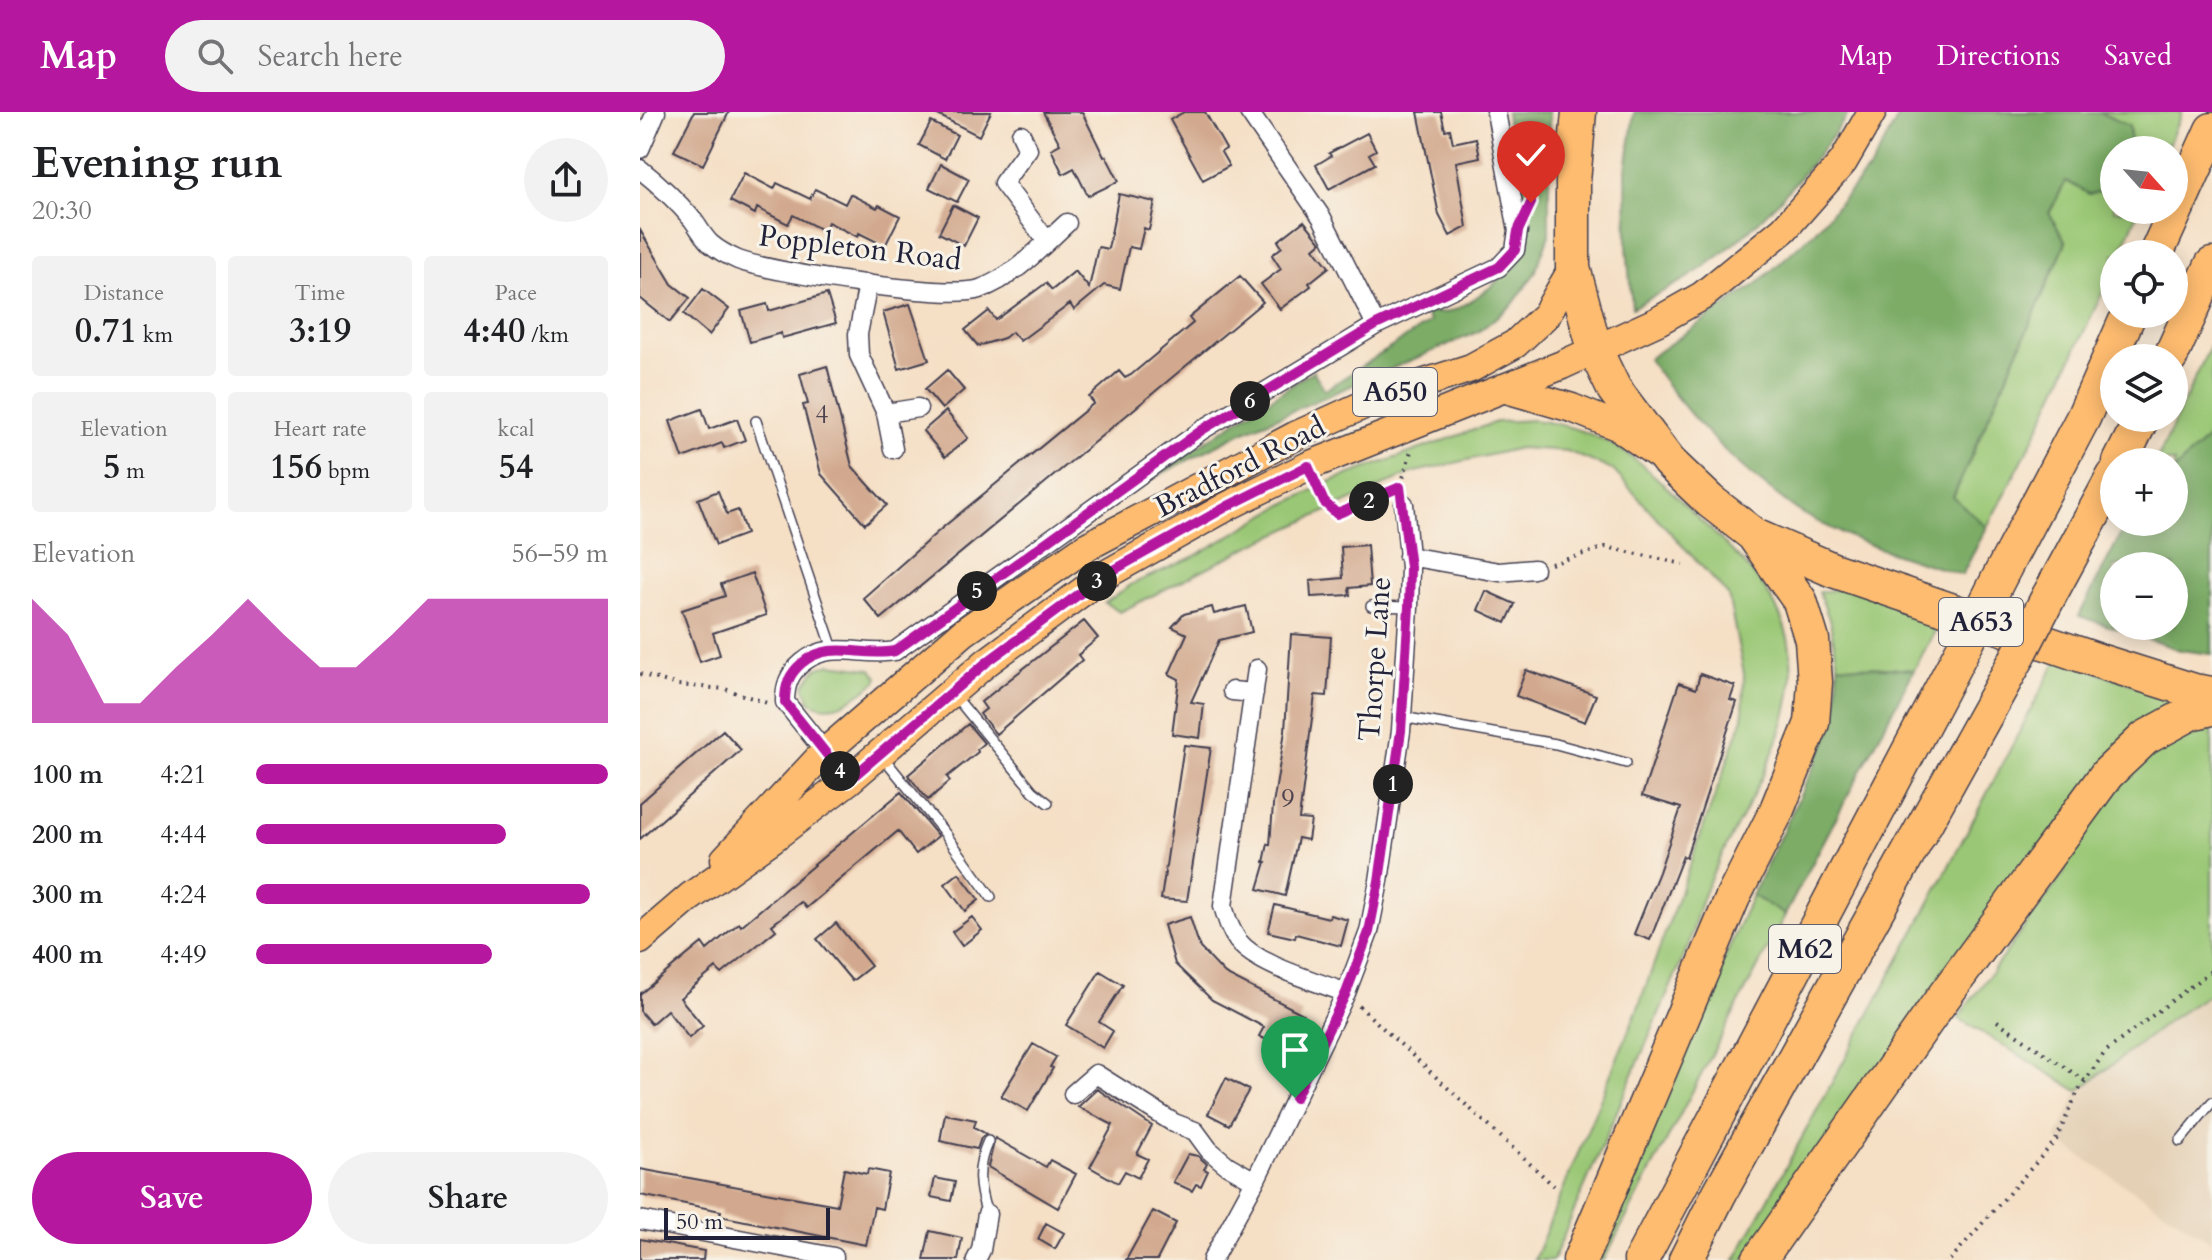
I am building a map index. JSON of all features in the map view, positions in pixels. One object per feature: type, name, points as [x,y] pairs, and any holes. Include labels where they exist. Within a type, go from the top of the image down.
[{"type":"highway","name":"A653","points":[[1579,112],[1573,182],[1573,268],[1595,350],[1614,389],[1669,462],[1710,501],[1755,536],[1871,584],[2102,662],[2212,694]]},
{"type":"highway","points":[[2162,240],[2212,130]]},
{"type":"highway","points":[[2176,344],[2212,265]]},
{"type":"highway","name":"M62","points":[[1641,1260],[2083,418],[2123,328]]},
{"type":"highway","name":"M62","points":[[1686,1260],[1719,1194],[2016,660],[2100,502]]},
{"type":"highway","name":"M62","points":[[1580,1260],[1733,897],[1776,812],[1812,723],[1815,682],[1812,640],[1800,601],[1755,536]]},
{"type":"highway","points":[[1759,1260],[1937,1006],[2107,774],[2145,738],[2191,713],[2212,708]]},
{"type":"main road","name":"Bradford Road","points":[[640,940],[690,897],[848,781],[987,662],[1105,575],[1228,506],[1308,466],[1595,350],[1658,321],[1702,296],[1784,229],[1843,162],[1872,112]]},
{"type":"main road","name":"Bradford Road","points":[[690,897],[824,753],[964,632],[1086,547],[1295,436],[1379,398],[1471,368],[1515,344],[1546,315],[1573,268]]},
{"type":"main road","points":[[1503,388],[1572,408],[1619,427],[1669,462]]},
{"type":"street","points":[[640,149],[656,112]]},
{"type":"street","points":[[1249,112],[1322,218],[1376,325]]},
{"type":"street","points":[[1496,112],[1518,231]]},
{"type":"street","points":[[1021,134],[1028,149],[1003,183],[1047,241]]},
{"type":"street","name":"Poppleton Road","points":[[640,169],[669,194],[710,243],[736,259],[868,284],[951,292],[977,290],[1000,280],[1067,223]]},
{"type":"street","name":"Bradford Road","points":[[833,649],[878,654],[895,651],[1202,430],[1376,325],[1499,267],[1515,250],[1518,231]]},
{"type":"street","points":[[868,284],[858,334],[859,355],[886,413],[893,449]]},
{"type":"street","points":[[886,413],[918,408]]},
{"type":"street","name":"Thorpe Lane","points":[[1212,1260],[1255,1181],[1346,993],[1369,932],[1401,717],[1409,607],[1402,496]]},
{"type":"street","points":[[1408,556],[1499,572],[1534,569]]},
{"type":"street","points":[[833,649],[810,656],[793,671],[785,687],[785,702],[848,781]]},
{"type":"street","points":[[1257,669],[1223,906],[1229,926],[1239,943],[1255,955],[1346,993]]},
{"type":"street","points":[[1232,691],[1254,693]]},
{"type":"street","points":[[1073,1094],[1096,1074],[1174,1123],[1195,1131],[1209,1150],[1255,1181]]},
{"type":"street","points":[[976,1260],[981,1250],[987,1214]]},
{"type":"street","points":[[640,1220],[834,1258]]},
{"type":"lane","points":[[756,421],[833,649]]},
{"type":"lane","points":[[1371,606],[1409,607]]},
{"type":"lane","points":[[952,692],[1033,791],[1048,803]]},
{"type":"lane","points":[[1401,717],[1556,744],[1626,763]]},
{"type":"lane","points":[[880,753],[944,832],[991,897]]},
{"type":"lane","points":[[2180,1141],[2212,1102]]},
{"type":"lane","points":[[987,1214],[978,1180],[980,1158],[988,1141]]},
{"type":"path","points":[[1518,231],[1531,203],[1547,139]]},
{"type":"path","points":[[1308,466],[1324,502],[1337,514],[1402,496],[1413,445]]},
{"type":"path","points":[[1534,569],[1606,547],[1683,564]]},
{"type":"path","points":[[640,674],[678,685],[725,689],[755,700],[785,702]]},
{"type":"path","points":[[1950,1260],[2056,1140],[2085,1081],[2105,1052],[2212,970]]},
{"type":"path","points":[[1346,993],[1554,1186]]},
{"type":"path","points":[[1997,1021],[2085,1081]]},
{"type":"shaded area","points":[[2212,992],[2212,1242],[2056,1140],[2078,1091],[2174,1017]]},
{"type":"green space","points":[[1506,112],[1549,112],[1549,235],[1535,273],[1513,304],[1478,332],[1240,433],[1136,487],[1313,371],[1325,390],[1430,322],[1424,310],[1445,313],[1456,309],[1502,277],[1513,259],[1519,227],[1517,187]]},
{"type":"green space","points":[[1634,112],[1850,112],[1798,179],[1736,242],[1692,275],[1632,308],[1626,170]]},
{"type":"green space","points":[[1901,112],[2098,112],[2129,126],[2130,136],[2100,136],[2100,191],[2089,194],[2066,181],[2049,213],[2066,242],[1953,497],[1987,527],[1962,575],[1860,541],[1793,507],[1718,444],[1674,395],[1648,359],[1758,283],[1815,231],[1871,167]]},
{"type":"green space","points":[[2098,112],[2182,112],[2172,136],[2130,136],[2129,126]]},
{"type":"green space","points":[[2066,181],[2089,194],[2100,191],[2100,224],[2133,224],[2126,240],[2100,240],[2100,298],[2034,438],[1987,527],[1953,498],[2066,242],[2049,214]]},
{"type":"green space","points":[[2212,342],[2212,433],[2188,457],[2188,448],[2163,448],[2170,432],[2188,432],[2188,393]]},
{"type":"green space","points":[[1533,420],[1584,431],[1624,452],[1659,480],[1731,549],[1763,586],[1779,613],[1790,648],[1791,684],[1784,720],[1772,756],[1705,891],[1689,944],[1553,1260],[1534,1260],[1638,1008],[1743,718],[1744,674],[1728,595],[1613,470],[1567,451],[1520,448],[1411,473],[1252,545],[1120,612],[1105,603],[1132,584],[1193,557],[1283,505],[1334,480],[1496,422]]},
{"type":"green space","points":[[2212,433],[2212,654],[2180,650],[2150,640],[2188,640],[2188,552],[2112,552],[2120,536],[2188,536],[2188,457]]},
{"type":"green space","points":[[2100,575],[2100,623],[2079,616]]},
{"type":"green space","points":[[1848,588],[1941,620],[1914,670],[1838,665],[1830,622],[1819,592]]},
{"type":"green space","points":[[2058,658],[2181,701],[1744,1260],[1735,1260],[1918,925]]},
{"type":"green space","points":[[830,664],[871,669],[878,677],[876,682],[844,703],[819,706],[810,702],[804,686],[816,669]]},
{"type":"green space","points":[[1838,665],[1914,670],[1785,915],[1752,895],[1831,731],[1837,701]]},
{"type":"green space","points":[[2195,722],[2201,730],[2212,728],[2212,992],[2174,1017],[2078,1091],[1958,1018],[2065,872],[2061,850],[2154,746]]},
{"type":"green space","points":[[1752,895],[1785,915],[1604,1260],[1594,1260]]},
{"type":"building","points":[[694,112],[729,112],[703,165],[674,151]]},
{"type":"building","points":[[932,112],[991,112],[979,136]]},
{"type":"building","points":[[1043,112],[1082,112],[1119,181],[1088,196],[1074,168],[1063,174],[1051,149],[1060,144]]},
{"type":"building","points":[[1184,112],[1205,112],[1226,149],[1221,152],[1229,166],[1203,180],[1170,120]]},
{"type":"building","points":[[1418,112],[1441,112],[1445,130],[1450,129],[1453,143],[1476,138],[1480,157],[1456,162],[1467,227],[1450,236],[1439,215]]},
{"type":"building","points":[[931,122],[957,135],[945,159],[919,145]]},
{"type":"building","points":[[1367,133],[1376,150],[1369,154],[1375,164],[1329,189],[1316,165],[1331,156],[1329,153]]},
{"type":"building","points":[[941,164],[969,179],[957,202],[929,188]]},
{"type":"building","points":[[744,173],[774,189],[777,183],[810,199],[815,189],[845,204],[850,194],[900,216],[885,246],[828,222],[824,231],[793,215],[788,224],[757,208],[755,214],[730,201]]},
{"type":"building","points":[[1119,194],[1155,202],[1149,230],[1144,228],[1139,249],[1129,247],[1120,289],[1104,285],[1074,310],[1070,304],[1020,341],[1012,332],[1004,338],[978,346],[965,330],[989,311],[996,320],[1046,283],[1052,290],[1075,271],[1089,288],[1098,247],[1108,249]]},
{"type":"building","points":[[953,205],[978,218],[964,246],[939,233]]},
{"type":"building","points":[[1304,221],[1321,242],[1314,248],[1329,267],[1309,283],[1311,286],[1280,309],[1261,284],[1281,269],[1272,255],[1282,247],[1278,241]]},
{"type":"building","points":[[640,230],[672,284],[690,298],[670,322],[640,298]]},
{"type":"building","points":[[1240,276],[1263,302],[881,619],[863,598],[941,529],[1094,403],[1089,397],[1119,371],[1125,378],[1131,375],[1193,323],[1189,318]]},
{"type":"building","points":[[703,289],[729,309],[709,335],[684,314]]},
{"type":"building","points":[[827,294],[836,323],[782,338],[781,333],[750,342],[741,311],[767,304],[769,311]]},
{"type":"building","points":[[910,304],[929,360],[899,369],[883,312]]},
{"type":"building","points":[[827,366],[852,466],[887,505],[865,524],[821,474],[803,405],[808,404],[800,374]]},
{"type":"building","points":[[947,370],[964,390],[942,409],[925,389]]},
{"type":"building","points":[[702,409],[709,429],[737,419],[745,440],[724,448],[722,443],[683,458],[670,421]]},
{"type":"building","points":[[946,411],[968,438],[945,457],[923,431]]},
{"type":"building","points":[[718,491],[727,514],[738,510],[746,534],[716,545],[698,499]]},
{"type":"building","points":[[1367,545],[1370,586],[1349,588],[1350,595],[1311,597],[1310,581],[1343,578],[1341,547]]},
{"type":"building","points":[[752,573],[766,615],[713,633],[720,655],[700,662],[682,610],[725,596],[721,584]]},
{"type":"building","points":[[1486,591],[1515,604],[1506,623],[1478,610]]},
{"type":"building","points":[[1246,606],[1252,632],[1219,640],[1191,702],[1204,704],[1200,738],[1172,734],[1179,679],[1169,674],[1187,634],[1172,627],[1184,614],[1212,607],[1214,614]]},
{"type":"building","points":[[1084,621],[1098,638],[1078,655],[1082,660],[996,734],[980,714],[986,709],[981,702]]},
{"type":"building","points":[[1291,634],[1331,637],[1327,696],[1315,695],[1299,819],[1311,820],[1308,840],[1298,838],[1285,896],[1258,889],[1270,845],[1285,731]]},
{"type":"building","points":[[1526,670],[1596,695],[1585,722],[1516,696]]},
{"type":"building","points":[[1700,674],[1735,686],[1730,700],[1737,702],[1686,857],[1683,856],[1650,940],[1634,934],[1681,808],[1642,796],[1679,683],[1696,689]]},
{"type":"building","points":[[968,724],[984,743],[977,749],[978,752],[947,777],[950,781],[928,800],[908,775]]},
{"type":"building","points":[[723,730],[741,750],[640,839],[640,803]]},
{"type":"building","points":[[1184,745],[1211,748],[1187,901],[1161,899]]},
{"type":"building","points":[[901,792],[938,836],[916,854],[898,831],[806,908],[801,902],[772,925],[776,930],[722,974],[716,968],[680,998],[703,1026],[689,1038],[667,1010],[651,1024],[640,1011],[640,994],[702,943],[707,950],[739,923],[741,926]]},
{"type":"building","points":[[959,873],[979,900],[965,911],[945,884]]},
{"type":"building","points":[[1275,905],[1348,920],[1341,946],[1296,934],[1295,938],[1268,932]]},
{"type":"building","points":[[972,917],[982,930],[962,946],[952,932]]},
{"type":"building","points":[[1190,917],[1200,948],[1225,974],[1303,1014],[1290,1039],[1281,1035],[1276,1045],[1259,1036],[1264,1027],[1212,1000],[1175,964],[1164,925]]},
{"type":"building","points":[[836,923],[871,966],[852,981],[817,939]]},
{"type":"building","points":[[1100,971],[1123,985],[1099,1022],[1113,1031],[1103,1048],[1066,1025]]},
{"type":"building","points":[[1033,1044],[1056,1057],[1050,1067],[1053,1068],[1028,1111],[1001,1096]]},
{"type":"building","points":[[1226,1078],[1249,1090],[1229,1125],[1208,1114]]},
{"type":"building","points":[[1097,1089],[1152,1126],[1137,1154],[1148,1159],[1138,1178],[1125,1171],[1118,1183],[1090,1167],[1113,1125],[1078,1107]]},
{"type":"building","points":[[945,1114],[976,1120],[974,1127],[986,1134],[977,1149],[940,1141]]},
{"type":"building","points":[[995,1138],[1046,1167],[1050,1160],[1076,1174],[1058,1208],[988,1167]]},
{"type":"building","points":[[1188,1154],[1198,1156],[1207,1164],[1204,1169],[1208,1171],[1201,1186],[1196,1184],[1192,1191],[1173,1182]]},
{"type":"building","points":[[640,1169],[837,1205],[844,1169],[867,1174],[868,1169],[889,1173],[882,1209],[874,1207],[866,1245],[720,1216],[721,1211],[640,1195]]},
{"type":"building","points":[[935,1178],[955,1182],[951,1201],[931,1197]]},
{"type":"building","points":[[1153,1211],[1176,1223],[1157,1260],[1126,1260]]},
{"type":"building","points":[[1046,1223],[1064,1233],[1055,1249],[1038,1239]]},
{"type":"building","points":[[930,1231],[962,1238],[958,1260],[924,1260]]},
{"type":"building","points":[[640,1239],[704,1251],[703,1260],[640,1260]]},
{"type":"route","points":[[1295,1098],[1346,993],[1369,932],[1379,881],[1401,731],[1409,607],[1410,567],[1400,487],[1337,514],[1324,502],[1308,466],[1228,506],[1105,575],[987,662],[848,781],[785,702],[785,687],[793,671],[810,656],[833,649],[878,654],[895,651],[1202,430],[1376,325],[1499,267],[1515,250],[1518,231],[1531,203]]}]
